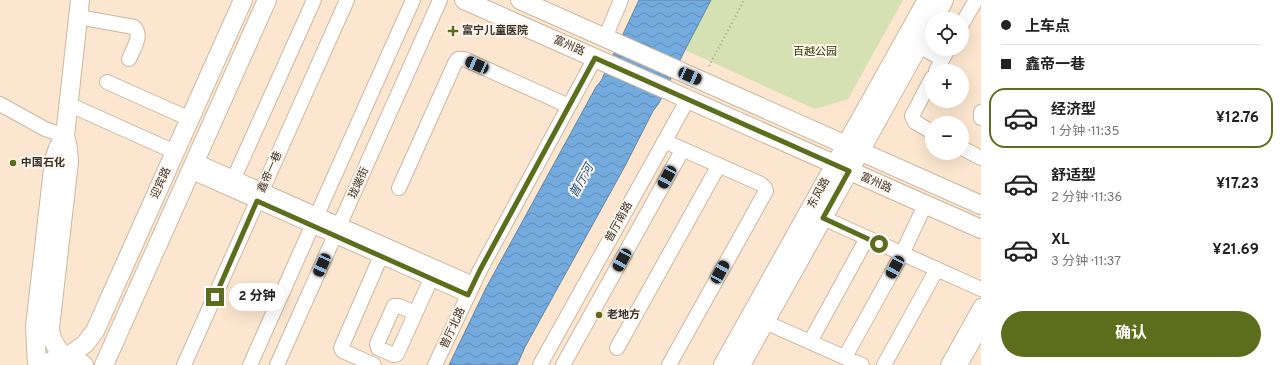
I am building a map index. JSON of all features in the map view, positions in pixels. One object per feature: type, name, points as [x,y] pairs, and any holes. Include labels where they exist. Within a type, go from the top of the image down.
[{"type":"main road","name":"迎宾路","points":[[45,365],[53,360],[67,357],[85,344],[95,331],[243,0]]},
{"type":"main road","name":"迎宾路","points":[[104,365],[266,0]]},
{"type":"main road","name":"富州路","points":[[464,0],[981,229]]},
{"type":"main road","name":"富州路","points":[[520,0],[981,205]]},
{"type":"main road","name":"东风路","points":[[723,365],[842,168],[927,0]]},
{"type":"main road","points":[[938,12],[944,0]]},
{"type":"main road","points":[[79,9],[65,136],[69,162],[50,328],[55,345],[67,357],[73,358],[84,365]]},
{"type":"main road","name":"东风路","points":[[853,148],[925,35]]},
{"type":"main road","points":[[37,365],[35,327],[54,160],[58,148],[65,136]]},
{"type":"main road","name":"东风路","points":[[741,365],[823,218],[842,168]]},
{"type":"street","points":[[234,178],[314,0]]},
{"type":"street","name":"鑫帝一巷","points":[[184,365],[347,0]]},
{"type":"street","points":[[250,365],[413,0]]},
{"type":"street","name":"珑端街","points":[[277,365],[440,0]]},
{"type":"street","points":[[605,38],[621,0]]},
{"type":"street","points":[[969,12],[976,0]]},
{"type":"street","points":[[79,9],[134,27],[138,30],[139,36],[129,59]]},
{"type":"street","points":[[919,46],[942,60]]},
{"type":"street","points":[[399,188],[458,58],[464,59],[569,106]]},
{"type":"street","name":"普厅北路","points":[[435,365],[470,290],[595,58]]},
{"type":"street","points":[[107,82],[190,119]]},
{"type":"street","points":[[925,91],[912,116],[915,122],[925,128]]},
{"type":"street","name":"普厅南路","points":[[543,359],[688,99]]},
{"type":"street","points":[[0,104],[45,129],[65,136]]},
{"type":"street","points":[[68,104],[175,152]]},
{"type":"street","points":[[981,112],[981,118]]},
{"type":"street","points":[[664,141],[761,184],[766,190],[669,365]]},
{"type":"street","points":[[543,359],[564,365],[683,149]]},
{"type":"street","points":[[969,152],[981,158]]},
{"type":"street","points":[[617,348],[719,165]]},
{"type":"street","points":[[193,166],[234,178],[260,196]]},
{"type":"street","points":[[193,166],[470,290]]},
{"type":"street","points":[[844,360],[902,254],[925,205]]},
{"type":"street","points":[[823,218],[981,289]]},
{"type":"street","points":[[337,230],[381,256],[431,279],[470,290]]},
{"type":"street","points":[[810,342],[868,238]]},
{"type":"street","points":[[374,365],[343,351],[341,348],[381,256]]},
{"type":"street","points":[[884,365],[938,270]]},
{"type":"street","points":[[415,313],[431,279]]},
{"type":"street","points":[[948,365],[981,306]]},
{"type":"street","points":[[765,322],[810,342],[844,360],[862,365]]},
{"type":"street","points":[[960,365],[981,328]]},
{"type":"path","points":[[709,66],[744,0]]},
{"type":"green space","name":"百越公园","points":[[711,0],[903,0],[848,99],[815,109],[685,50]]},
{"type":"water","name":"普厅河","points":[[639,0],[711,0],[659,103],[653,111],[625,166],[525,347],[517,365],[449,365],[486,288],[596,87],[601,81]]},
{"type":"place","name":"富宁儿童医院","points":[[453,31]]},
{"type":"place","name":"中国石化","points":[[13,163]]},
{"type":"place","name":"老地方","points":[[599,315]]},
{"type":"route","points":[[215,297],[257,201],[468,295],[480,270],[595,58],[849,171],[823,218],[879,244]]}]
